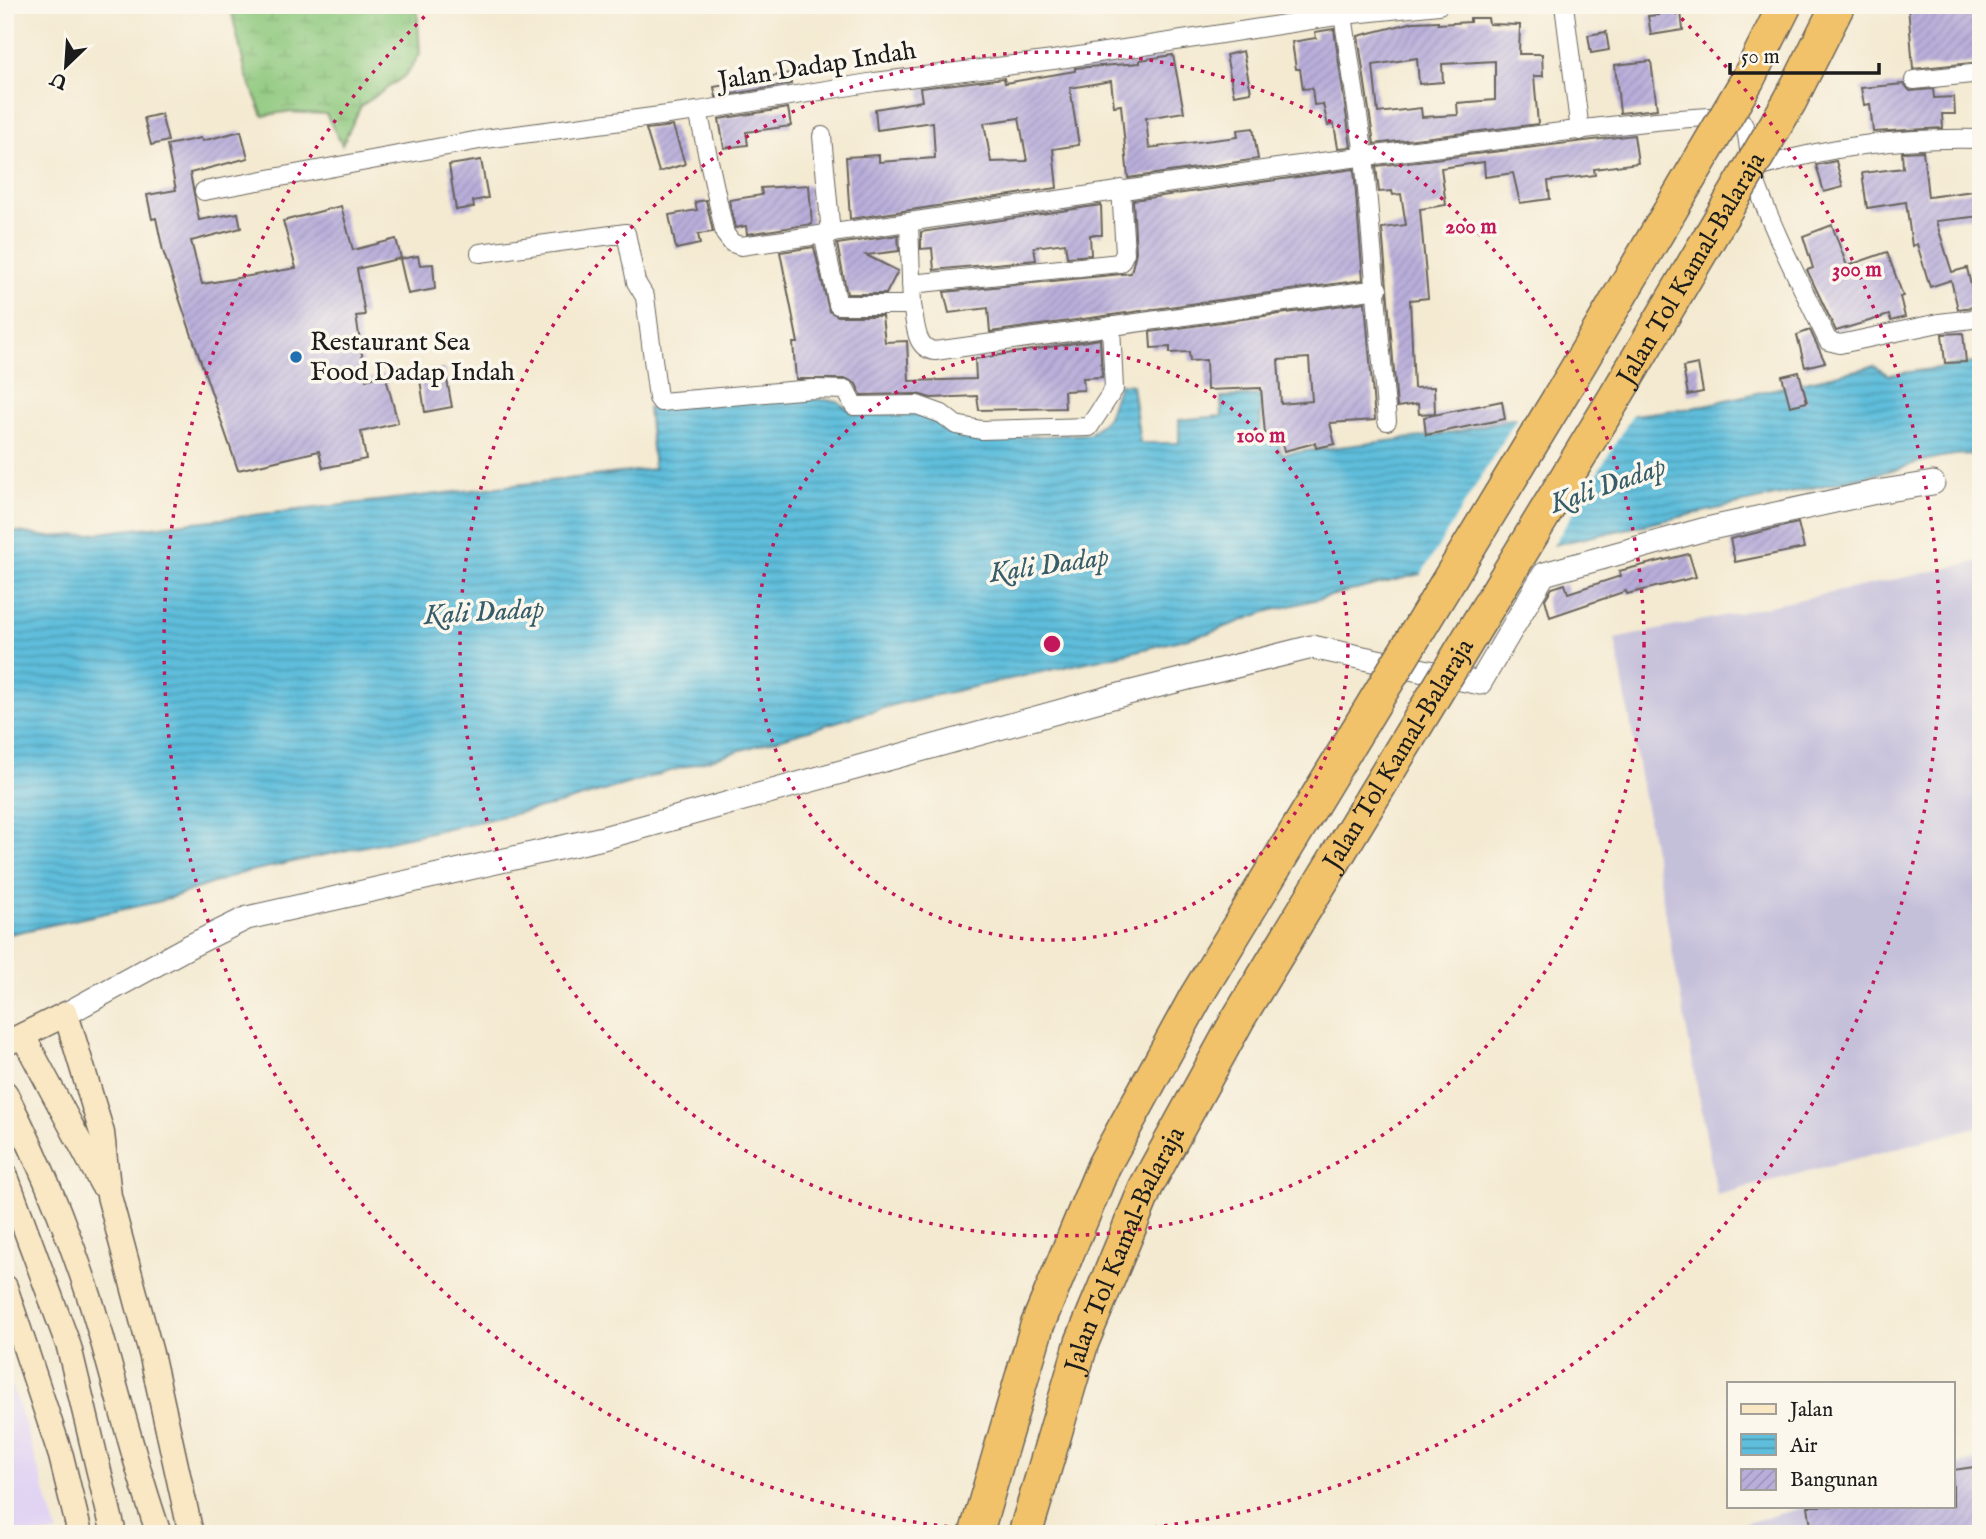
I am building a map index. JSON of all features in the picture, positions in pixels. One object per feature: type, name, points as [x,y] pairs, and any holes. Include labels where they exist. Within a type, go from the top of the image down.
[{"type":"highway","name":"Jalan Tol Kamal–Balaraja","points":[[976,1534],[1037,1326],[1104,1165],[1197,995],[1573,375],[1748,79],[1785,5]]},
{"type":"highway","name":"Jalan Tol Kamal–Balaraja","points":[[1025,1534],[1082,1342],[1147,1185],[1238,1019],[1614,399],[1776,125],[1838,5]]},
{"type":"main road","points":[[109,1196],[14,1040],[66,1014],[102,1133],[109,1196],[152,1357],[191,1534]]},
{"type":"main road","points":[[5,1093],[54,1204],[100,1332],[138,1474],[159,1534]]},
{"type":"main road","points":[[5,1174],[69,1347],[114,1534]]},
{"type":"main road","points":[[5,1287],[61,1456],[80,1534]]},
{"type":"street","name":"Jalan Dadap Indah","points":[[204,191],[485,139],[698,111],[875,82],[1053,60],[1343,15],[1440,5]]},
{"type":"street","points":[[1564,5],[1580,131]]},
{"type":"street","points":[[1343,15],[1364,155],[1378,289],[1387,421]]},
{"type":"street","points":[[1914,80],[1981,73]]},
{"type":"street","points":[[698,111],[727,238],[741,246],[909,223],[1121,188],[1364,155],[1735,116],[1744,124],[1752,170],[1775,229],[1831,343],[1981,318]]},
{"type":"street","points":[[822,136],[827,234],[838,305],[912,305]]},
{"type":"street","points":[[1752,170],[1797,155],[1864,143],[1981,139]]},
{"type":"street","points":[[911,284],[1120,262],[1125,253],[1121,188]]},
{"type":"street","points":[[909,223],[912,305],[920,343],[935,351],[1378,289]]},
{"type":"street","points":[[480,253],[626,233],[636,282],[645,297],[658,398],[661,402],[812,389],[847,390],[854,406],[917,405],[942,414],[956,425],[981,430],[1090,427],[1114,388],[1111,326]]},
{"type":"street","points":[[66,1014],[247,918],[603,838],[1104,699],[1312,647],[1480,683],[1544,574],[1702,530],[1876,492],[1933,483]]},
{"type":"shaded area","points":[[1981,561],[1981,1126],[1717,1195],[1615,639]]},
{"type":"shaded area","points":[[5,1367],[22,1415],[58,1534],[5,1534]]},
{"type":"shaded area","points":[[1981,1459],[1981,1534],[1706,1534],[1802,1508],[1954,1508],[1954,1467]]},
{"type":"green space","points":[[230,5],[417,5],[420,54],[406,75],[361,106],[342,145],[326,114],[284,112],[263,116],[246,74]]},
{"type":"water","name":"Kali Dadap","points":[[1981,362],[1981,454],[1939,457],[1898,469],[1412,576],[1265,612],[1212,632],[1128,653],[900,703],[559,804],[242,873],[161,901],[5,935],[5,530],[48,537],[82,535],[654,469],[648,408],[784,397],[838,401],[847,409],[926,414],[949,432],[971,439],[1090,434],[1108,417],[1119,384],[1132,385],[1140,443],[1179,443],[1179,420],[1222,416],[1221,397],[1260,395],[1261,438],[1276,437],[1282,454],[1446,434],[1515,418],[1551,434],[1597,430],[1609,418],[1692,408],[1874,366],[1889,375]]},
{"type":"pier","points":[[1635,411],[1551,549],[1419,578],[1519,415],[1551,430],[1596,427],[1608,415]]},
{"type":"building","points":[[1657,5],[1676,5],[1676,12],[1681,12],[1683,30],[1651,35],[1648,16],[1658,15]]},
{"type":"building","points":[[1908,5],[1980,5],[1981,62],[1913,69]]},
{"type":"building","points":[[1470,18],[1488,18],[1489,24],[1520,25],[1519,54],[1542,54],[1543,76],[1534,76],[1538,124],[1374,144],[1358,36],[1414,22],[1470,22]],"holes":[[[1417,58],[1419,84],[1443,82],[1442,64],[1495,61],[1495,100],[1457,103],[1458,115],[1422,117],[1421,108],[1378,113],[1373,65]]]},
{"type":"building","points":[[1334,29],[1351,147],[1338,148],[1334,124],[1328,126],[1323,104],[1314,105],[1312,88],[1303,89],[1300,69],[1296,69],[1292,42],[1316,38],[1315,32]]},
{"type":"building","points":[[1606,32],[1609,50],[1591,53],[1588,35]]},
{"type":"building","points":[[1243,51],[1251,92],[1234,95],[1226,55]]},
{"type":"building","points":[[1173,55],[1184,112],[1146,118],[1149,148],[1238,137],[1237,130],[1253,128],[1258,159],[1128,178],[1121,105],[1114,106],[1111,81],[1070,88],[1079,145],[1053,149],[1057,188],[850,219],[846,157],[879,155],[879,162],[935,158],[933,122],[877,130],[875,109],[922,101],[920,88],[1004,78],[1005,83],[1075,71],[1075,68],[1140,63],[1140,60]],"holes":[[[1019,118],[1027,161],[991,162],[984,123]]]},
{"type":"building","points":[[1651,61],[1657,109],[1620,113],[1615,65]]},
{"type":"building","points":[[790,73],[791,84],[716,97],[714,87]]},
{"type":"building","points":[[1904,84],[1910,91],[1933,89],[1934,98],[1954,97],[1955,114],[1942,114],[1943,128],[1873,132],[1870,104],[1864,105],[1861,88]]},
{"type":"building","points":[[788,108],[791,126],[746,132],[748,145],[724,148],[719,119]]},
{"type":"building","points":[[161,114],[168,141],[151,145],[144,118]]},
{"type":"building","points":[[673,126],[685,164],[659,172],[646,129]]},
{"type":"building","points":[[241,131],[248,158],[190,173],[199,220],[238,213],[241,228],[191,241],[202,284],[296,268],[283,221],[341,206],[353,250],[396,239],[401,258],[357,269],[365,315],[356,316],[366,380],[385,374],[398,423],[361,432],[366,459],[323,468],[319,451],[238,470],[163,251],[156,218],[152,219],[147,195],[176,190],[167,145],[201,138],[202,141]]},
{"type":"building","points":[[1634,135],[1638,163],[1594,169],[1595,175],[1548,181],[1550,199],[1520,203],[1513,173],[1485,177],[1484,162],[1441,168],[1446,205],[1420,209],[1428,298],[1410,300],[1414,388],[1434,387],[1435,413],[1419,414],[1418,404],[1397,407],[1382,228],[1406,225],[1401,194],[1393,195],[1392,191],[1379,192],[1376,166]]},
{"type":"building","points":[[1923,151],[1928,197],[1981,190],[1981,216],[1936,221],[1952,272],[1967,268],[1972,290],[1981,287],[1981,306],[1958,309],[1951,280],[1930,287],[1917,244],[1912,246],[1906,202],[1867,208],[1862,173],[1903,168],[1902,152]]},
{"type":"building","points":[[481,160],[488,198],[473,201],[474,207],[456,210],[449,165]]},
{"type":"building","points":[[1836,161],[1843,187],[1824,192],[1816,165]]},
{"type":"building","points":[[1354,169],[1363,280],[990,332],[988,308],[949,313],[944,292],[1131,273],[1136,252],[1133,200]]},
{"type":"building","points":[[809,185],[812,224],[747,234],[746,226],[735,228],[729,200],[762,195],[761,188]]},
{"type":"building","points":[[706,200],[713,232],[698,234],[700,244],[676,249],[669,215],[697,210],[695,202]]},
{"type":"building","points":[[1101,205],[1102,235],[1090,235],[1091,255],[1067,257],[1065,243],[1034,247],[1036,260],[934,270],[932,248],[921,249],[921,232]]},
{"type":"building","points":[[1832,225],[1847,266],[1887,252],[1903,296],[1900,297],[1905,317],[1891,321],[1889,315],[1836,331],[1807,270],[1813,268],[1803,236]]},
{"type":"building","points":[[898,235],[899,251],[866,255],[898,271],[886,294],[847,294],[837,244]]},
{"type":"building","points":[[814,247],[829,311],[838,316],[882,316],[885,342],[907,341],[909,381],[976,379],[975,359],[1100,339],[1102,377],[1083,378],[1084,390],[1064,391],[1065,408],[979,410],[977,396],[931,398],[917,394],[861,395],[856,384],[847,379],[796,379],[793,343],[798,343],[780,252]]},
{"type":"building","points":[[418,256],[420,265],[433,264],[435,289],[408,294],[400,259]]},
{"type":"building","points":[[1365,302],[1375,420],[1330,423],[1335,444],[1316,448],[1315,443],[1284,451],[1279,433],[1265,434],[1261,388],[1207,390],[1206,360],[1190,361],[1189,352],[1170,353],[1170,347],[1151,348],[1150,332]],"holes":[[[1309,358],[1312,401],[1281,404],[1278,360]]]},
{"type":"building","points":[[1810,330],[1825,362],[1805,367],[1797,335]]},
{"type":"building","points":[[1963,333],[1966,362],[1945,363],[1942,334]]},
{"type":"building","points":[[1698,364],[1703,392],[1688,395],[1683,367]]},
{"type":"building","points":[[445,369],[452,407],[425,412],[419,373]]},
{"type":"building","points":[[1799,372],[1807,402],[1790,406],[1782,376]]},
{"type":"building","points":[[1502,401],[1505,419],[1426,435],[1424,417]]},
{"type":"building","points":[[1798,523],[1804,548],[1735,562],[1730,539]]},
{"type":"building","points":[[1689,554],[1696,577],[1627,594],[1626,591],[1550,617],[1545,599],[1552,588],[1565,584],[1568,593],[1621,576],[1619,571]]},
{"type":"building","points":[[1981,1466],[1981,1534],[1812,1534],[1808,1508],[1954,1508],[1954,1470]]},
{"type":"place","name":"Restaurant Sea Food Dadap Indah","points":[[296,357]]}]
